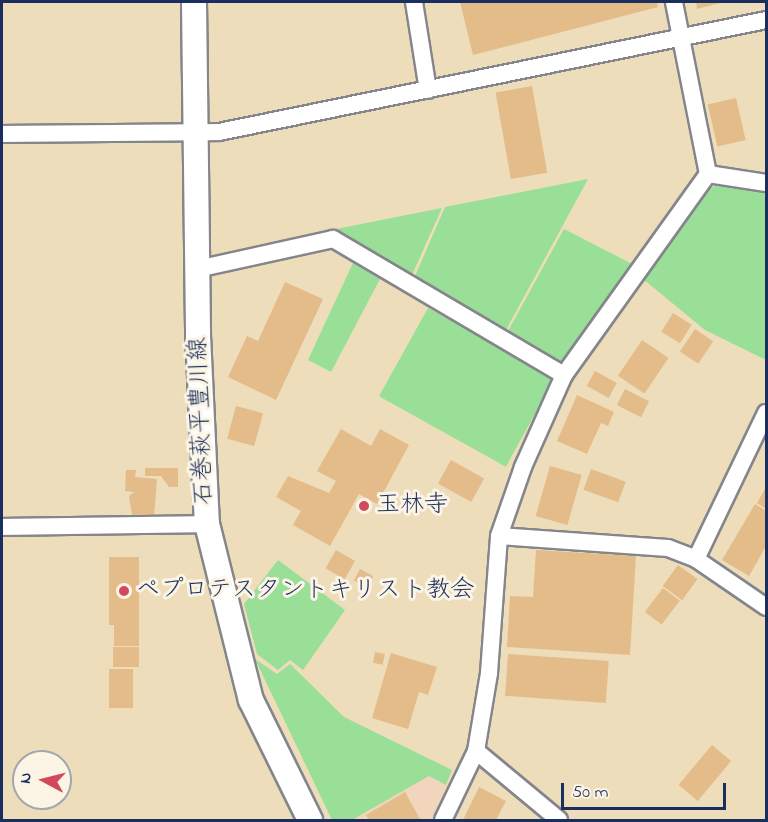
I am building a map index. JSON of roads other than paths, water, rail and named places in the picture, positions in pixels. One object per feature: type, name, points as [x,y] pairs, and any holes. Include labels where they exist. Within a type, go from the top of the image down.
[{"type":"main road","name":"石巻萩平豊川線","points":[[194,2],[197,269],[207,524],[251,700],[310,820]]},
{"type":"street","points":[[414,2],[428,90]]},
{"type":"street","points":[[443,820],[476,751],[489,673],[499,536],[564,375],[708,174],[674,2]]},
{"type":"street","points":[[2,134],[195,134],[681,42],[766,20]]},
{"type":"street","points":[[708,174],[766,183]]},
{"type":"street","points":[[197,269],[333,239],[564,375]]},
{"type":"street","points":[[696,559],[766,413]]},
{"type":"street","points":[[2,527],[207,524]]},
{"type":"street","points":[[499,536],[668,548],[696,559],[766,607]]},
{"type":"street","points":[[476,751],[560,820]]},
{"type":"place","name":"玉林寺","points":[[364,506]]},
{"type":"place","name":"ペプロテスタントキリスト教会","points":[[124,591]]}]
